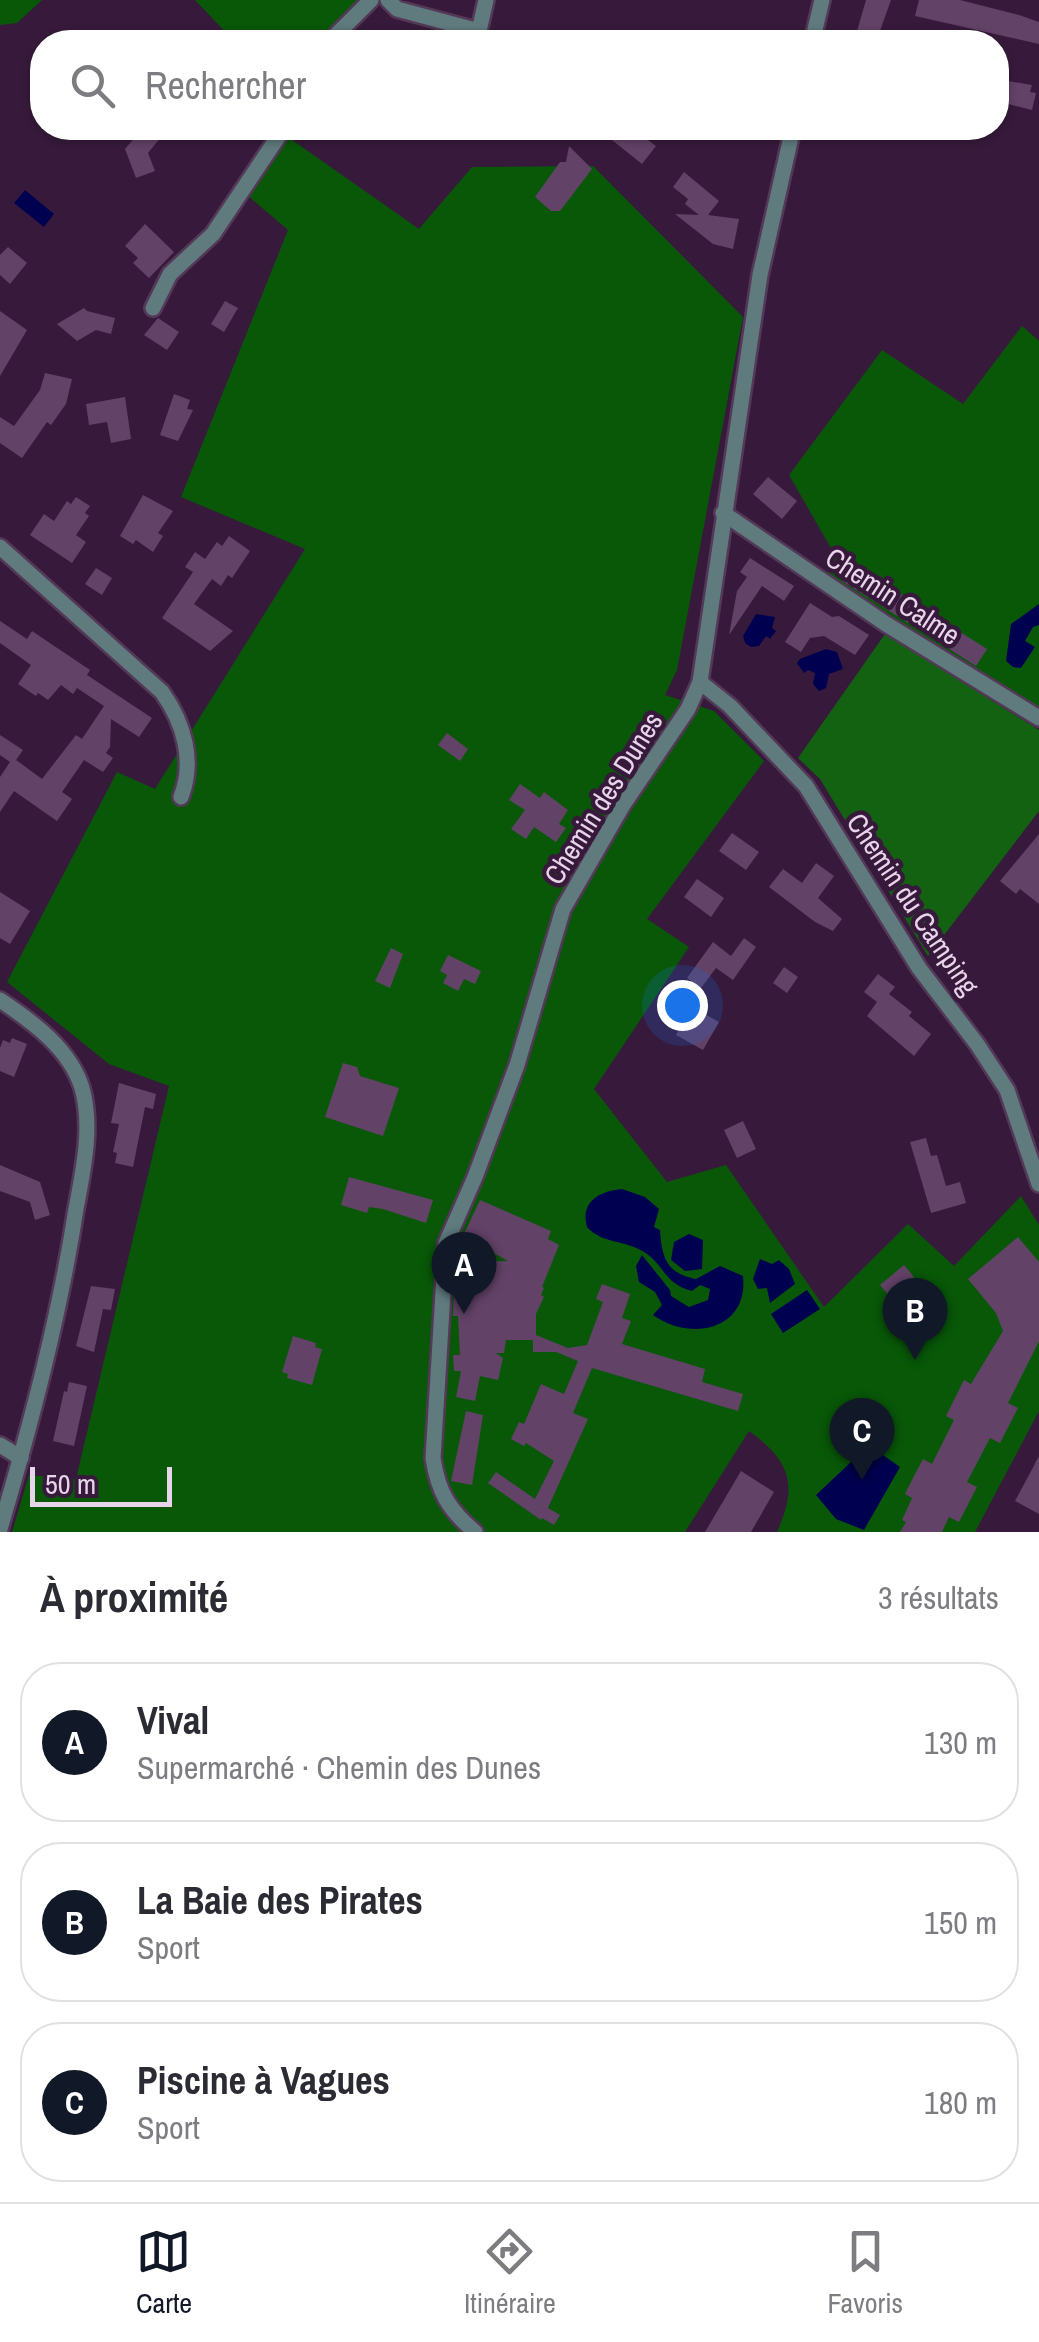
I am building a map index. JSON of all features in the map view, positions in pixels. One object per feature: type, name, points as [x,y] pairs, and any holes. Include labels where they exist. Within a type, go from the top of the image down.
[{"type":"street","points":[[341,30],[372,0]]},
{"type":"street","points":[[388,0],[397,9],[475,30]]},
{"type":"street","points":[[479,30],[486,0]]},
{"type":"street","points":[[815,30],[822,0]]},
{"type":"street","points":[[153,308],[170,274],[213,234],[276,140]]},
{"type":"street","name":"Chemin des Dunes","points":[[475,1532],[447,1506],[437,1485],[433,1458],[446,1243],[517,1065],[563,909],[624,805],[688,709],[700,682],[760,275],[790,140]]},
{"type":"street","name":"Chemin Calme","points":[[722,513],[886,624],[1039,718]]},
{"type":"street","points":[[0,547],[162,692],[176,712],[188,756],[181,798]]},
{"type":"street","name":"Chemin du Camping","points":[[700,682],[730,706],[806,786],[919,968],[1007,1090],[1039,1184]]},
{"type":"street","points":[[0,1000],[63,1052],[86,1106],[86,1154],[69,1252],[21,1458],[0,1529]]},
{"type":"street","points":[[0,1444],[21,1458]]},
{"type":"green space","points":[[0,0],[42,0],[17,23],[0,25]]},
{"type":"green space","points":[[195,0],[362,0],[329,30],[224,30]]},
{"type":"green space","points":[[282,140],[292,140],[419,229],[472,167],[593,166],[743,317],[677,670],[665,695],[714,711],[764,761],[647,919],[689,947],[594,1089],[667,1182],[726,1165],[824,1307],[908,1224],[954,1266],[1021,1196],[1039,1225],[1039,1411],[975,1532],[777,1532],[787,1501],[787,1475],[774,1453],[749,1431],[685,1532],[12,1532],[29,1475],[76,1479],[169,1086],[109,1064],[7,982],[117,772],[155,789],[305,549],[181,497],[288,230],[247,195]]},
{"type":"green space","points":[[1022,326],[1039,341],[1039,709],[827,575],[836,557],[789,475],[882,350],[963,404]]},
{"type":"green space","points":[[885,634],[1039,730],[1039,811],[928,956],[820,779],[798,758]]},
{"type":"shaded area","points":[[25,190],[54,214],[44,227],[14,203]]},
{"type":"shaded area","points":[[1039,604],[1039,625],[1033,627],[1025,641],[1035,647],[1021,668],[1013,667],[1006,661],[1011,624]]},
{"type":"shaded area","points":[[756,614],[775,617],[772,628],[776,631],[770,639],[766,636],[759,646],[751,647],[743,636]]},
{"type":"shaded area","points":[[826,649],[837,652],[843,669],[829,674],[826,688],[819,691],[813,684],[815,673],[804,673],[797,663]]},
{"type":"shaded area","points":[[622,1189],[645,1197],[659,1209],[654,1227],[660,1230],[662,1248],[672,1268],[696,1279],[720,1266],[743,1276],[737,1309],[727,1319],[699,1329],[684,1328],[653,1315],[662,1305],[655,1292],[639,1282],[636,1266],[642,1255],[671,1296],[689,1307],[708,1300],[710,1289],[700,1285],[692,1291],[683,1288],[644,1252],[600,1236],[587,1227],[586,1211],[593,1199]]},
{"type":"shaded area","points":[[689,1234],[703,1240],[702,1269],[685,1271],[671,1260],[674,1242]]},
{"type":"shaded area","points":[[760,1259],[772,1264],[779,1260],[789,1269],[795,1284],[770,1303],[767,1288],[758,1289],[753,1279]]},
{"type":"shaded area","points":[[807,1290],[820,1309],[783,1333],[771,1314]]},
{"type":"shaded area","points":[[863,1441],[900,1467],[864,1530],[836,1519],[816,1495],[851,1462]]},
{"type":"building","points":[[866,0],[891,0],[880,30],[857,30]]},
{"type":"building","points":[[919,0],[960,0],[1039,22],[1039,44],[1009,37],[1009,30],[977,30],[915,16]]},
{"type":"building","points":[[1009,81],[1032,85],[1030,92],[1036,93],[1032,110],[1009,104]]},
{"type":"building","points":[[133,140],[159,140],[148,153],[155,171],[136,178],[125,149]]},
{"type":"building","points":[[612,140],[648,140],[656,146],[642,164]]},
{"type":"building","points":[[569,146],[592,169],[560,211],[551,211],[535,197],[560,162],[566,162]]},
{"type":"building","points":[[684,172],[719,201],[708,215],[739,219],[733,249],[713,244],[675,214],[699,215],[673,187]]},
{"type":"building","points":[[145,224],[174,252],[149,278],[133,263],[138,258],[125,246]]},
{"type":"building","points":[[8,247],[27,263],[10,284],[0,275],[0,255]]},
{"type":"building","points":[[225,301],[238,308],[224,332],[211,324]]},
{"type":"building","points":[[84,308],[115,318],[111,334],[96,330],[77,341],[57,324]]},
{"type":"building","points":[[0,311],[27,330],[0,376]]},
{"type":"building","points":[[158,318],[179,332],[167,350],[144,335]]},
{"type":"building","points":[[45,373],[72,379],[66,404],[51,425],[47,422],[22,458],[0,443],[0,417],[14,426],[40,390]]},
{"type":"building","points":[[174,394],[190,400],[187,409],[193,410],[178,441],[160,435]]},
{"type":"building","points":[[125,397],[131,439],[111,443],[107,422],[89,425],[86,404]]},
{"type":"building","points":[[768,477],[797,501],[782,519],[753,494]]},
{"type":"building","points":[[143,495],[173,511],[158,533],[163,536],[153,552],[136,540],[133,544],[120,536]]},
{"type":"building","points":[[76,497],[90,506],[85,513],[89,516],[76,535],[86,542],[72,563],[30,535],[44,514],[54,521],[67,501],[71,504]]},
{"type":"building","points":[[229,536],[250,551],[232,578],[228,575],[221,586],[212,579],[194,604],[233,631],[210,651],[162,618],[193,572],[185,567],[195,552],[205,559],[217,542],[222,546]]},
{"type":"building","points":[[750,558],[794,586],[784,601],[762,586],[729,635],[737,591],[747,577],[740,572]]},
{"type":"building","points":[[853,564],[987,649],[976,666],[842,581]]},
{"type":"building","points":[[96,568],[112,578],[102,595],[85,584]]},
{"type":"building","points":[[810,603],[869,635],[855,655],[824,636],[810,638],[801,652],[785,642]]},
{"type":"building","points":[[0,621],[27,639],[32,631],[90,670],[87,675],[152,718],[139,737],[111,719],[110,747],[106,753],[113,758],[103,772],[84,760],[62,792],[72,799],[57,821],[14,791],[0,812],[0,777],[10,762],[0,755],[0,735],[23,750],[16,760],[42,779],[76,735],[82,739],[104,706],[77,688],[73,694],[61,685],[48,700],[18,684],[31,665],[0,643]]},
{"type":"building","points":[[447,733],[468,749],[460,761],[438,745]]},
{"type":"building","points":[[520,784],[540,798],[544,792],[568,810],[559,824],[566,828],[556,842],[534,827],[526,839],[511,829],[525,810],[509,800]]},
{"type":"building","points":[[732,833],[759,852],[746,870],[719,851]]},
{"type":"building","points":[[1039,834],[1039,904],[1020,889],[1016,894],[1000,881]]},
{"type":"building","points":[[816,863],[834,876],[818,898],[842,919],[833,931],[769,887],[783,869],[802,883]]},
{"type":"building","points":[[697,879],[724,898],[711,917],[684,897]]},
{"type":"building","points":[[0,892],[30,911],[10,944],[0,938]]},
{"type":"building","points":[[744,938],[756,947],[733,980],[716,968],[701,988],[687,978],[713,942],[731,956]]},
{"type":"building","points":[[391,948],[403,954],[390,988],[375,981]]},
{"type":"building","points":[[448,955],[481,971],[475,984],[464,979],[458,991],[443,983],[447,975],[440,971]]},
{"type":"building","points":[[784,967],[798,977],[787,993],[773,983]]},
{"type":"building","points":[[878,974],[895,987],[889,994],[931,1034],[914,1056],[867,1016],[877,1002],[864,992]]},
{"type":"building","points":[[692,1007],[719,1022],[703,1050],[676,1035]]},
{"type":"building","points":[[12,1038],[27,1044],[14,1077],[0,1071],[0,1048],[3,1040],[10,1043]]},
{"type":"building","points":[[343,1063],[357,1067],[360,1076],[399,1088],[383,1136],[325,1117]]},
{"type":"building","points":[[119,1083],[156,1094],[153,1109],[145,1107],[133,1167],[115,1163],[117,1153],[113,1152],[119,1124],[111,1123]]},
{"type":"building","points":[[743,1121],[756,1149],[737,1158],[724,1130]]},
{"type":"building","points":[[926,1138],[931,1156],[937,1155],[946,1186],[960,1182],[966,1203],[931,1213],[910,1142]]},
{"type":"building","points":[[0,1165],[40,1182],[50,1215],[35,1220],[30,1202],[0,1191]]},
{"type":"building","points":[[349,1177],[433,1200],[426,1223],[383,1209],[369,1207],[367,1213],[341,1205]]},
{"type":"building","points":[[480,1200],[551,1231],[548,1239],[559,1245],[542,1287],[544,1297],[536,1314],[536,1335],[568,1348],[587,1345],[603,1302],[596,1299],[602,1284],[630,1294],[622,1318],[631,1321],[622,1344],[705,1369],[702,1382],[743,1394],[738,1411],[592,1368],[573,1413],[588,1419],[548,1508],[560,1515],[554,1525],[488,1483],[496,1472],[535,1499],[554,1461],[526,1443],[524,1446],[511,1439],[519,1422],[524,1424],[541,1384],[564,1394],[578,1361],[556,1352],[533,1352],[533,1340],[506,1340],[504,1353],[496,1353],[503,1358],[498,1380],[480,1376],[475,1401],[456,1397],[461,1371],[454,1371],[453,1355],[460,1355],[458,1316],[453,1316],[454,1294],[458,1294],[458,1282],[462,1282],[461,1262],[508,1261],[463,1236]]},
{"type":"building","points":[[1018,1237],[1039,1262],[1039,1341],[1008,1403],[1018,1408],[1000,1443],[990,1438],[967,1482],[977,1487],[959,1522],[949,1517],[942,1532],[900,1532],[912,1498],[905,1494],[914,1476],[923,1459],[932,1464],[954,1420],[946,1416],[964,1380],[971,1384],[1003,1331],[996,1313],[968,1279]]},
{"type":"building","points":[[904,1265],[914,1277],[890,1297],[880,1285]]},
{"type":"building","points":[[91,1286],[115,1289],[111,1310],[103,1309],[94,1352],[76,1346]]},
{"type":"building","points":[[293,1336],[316,1343],[315,1347],[322,1349],[312,1385],[287,1378],[288,1374],[282,1372]]},
{"type":"building","points":[[69,1382],[87,1386],[74,1446],[53,1441]]},
{"type":"building","points":[[466,1411],[483,1415],[472,1485],[451,1481]]},
{"type":"building","points":[[1039,1456],[1039,1514],[1015,1501]]},
{"type":"building","points":[[741,1471],[774,1492],[751,1532],[705,1532]]},
{"type":"place","name":"Vival","points":[[464,1314]]},
{"type":"place","name":"La Baie des Pirates","points":[[915,1360]]},
{"type":"place","name":"Piscine à Vagues","points":[[862,1480]]}]
